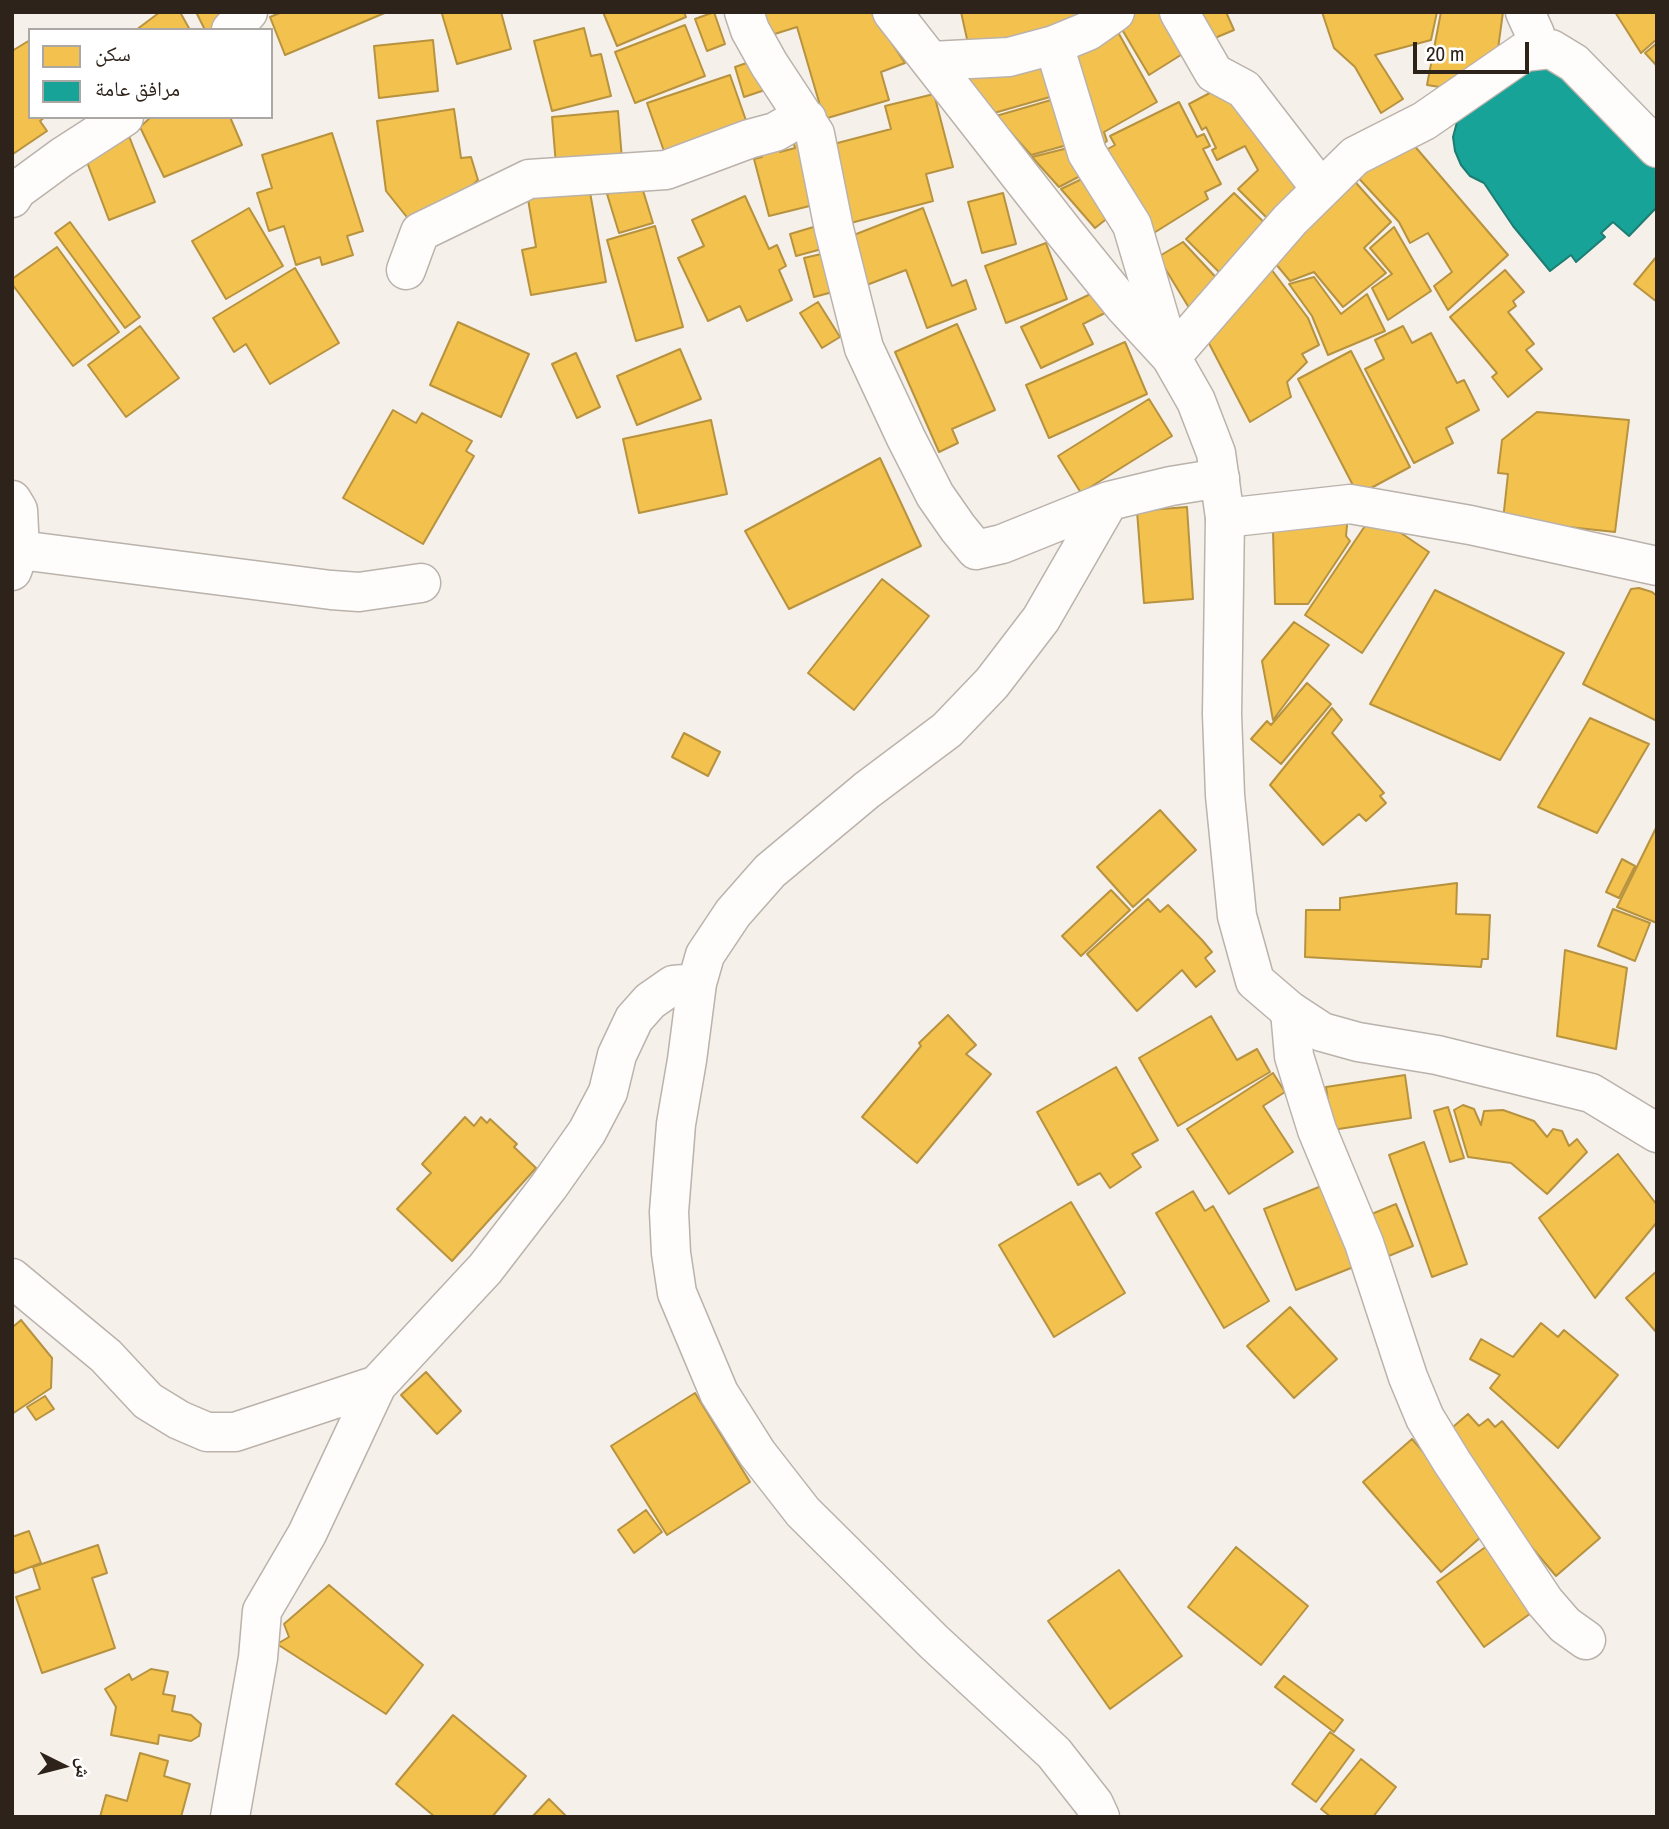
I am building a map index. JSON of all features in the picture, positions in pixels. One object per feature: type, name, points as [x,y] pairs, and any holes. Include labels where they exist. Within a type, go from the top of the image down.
[{"type":"street","points":[[233,28],[248,12]]},
{"type":"street","points":[[744,12],[750,30],[769,64],[815,134],[834,229],[864,348],[929,483],[958,528],[976,550],[1002,544],[1109,501],[1171,486],[1220,478]]},
{"type":"street","points":[[931,61],[1009,57],[1054,45],[1088,31],[1115,12]]},
{"type":"street","points":[[1180,12],[1214,74],[1244,89],[1321,189]]},
{"type":"street","points":[[1525,12],[1535,34],[1536,50]]},
{"type":"street","points":[[894,13],[1065,233],[1124,306],[1171,357],[1196,401],[1216,453],[1225,518],[1225,795],[1237,916],[1255,981],[1290,1011],[1322,1032],[1358,1042],[1437,1055],[1591,1093],[1657,1133]]},
{"type":"street","points":[[1054,45],[1087,153],[1132,225],[1171,357]]},
{"type":"street","points":[[1171,357],[1290,220],[1355,156],[1424,121],[1524,52],[1551,49],[1574,63],[1657,148]]},
{"type":"street","points":[[12,198],[17,190],[62,157],[121,119]]},
{"type":"street","points":[[406,270],[420,232],[529,179],[666,170],[775,132],[796,120],[807,119]]},
{"type":"street","points":[[12,500],[18,510],[16,560],[359,592],[421,583]]},
{"type":"street","points":[[1100,1817],[1094,1804],[1054,1753],[934,1642],[803,1512],[757,1453],[719,1393],[677,1293],[669,1212],[676,1124],[697,983],[705,955],[733,913],[770,871],[867,790],[947,730],[992,682],[1041,619],[1109,501]]},
{"type":"street","points":[[1225,518],[1350,504],[1470,525],[1657,566]]},
{"type":"street","points":[[230,1817],[258,1658],[262,1611],[307,1534],[377,1385],[485,1269],[550,1186],[587,1132],[608,1092],[617,1055],[634,1019],[650,1001],[673,985],[697,983]]},
{"type":"street","points":[[1290,1011],[1294,1056],[1317,1130],[1364,1243],[1408,1377],[1425,1418],[1545,1602],[1566,1625],[1586,1640]]},
{"type":"street","points":[[12,1278],[106,1356],[148,1401],[179,1420],[207,1432],[235,1432],[377,1385]]},
{"type":"building: سكن","points":[[160,12],[180,12],[189,28],[139,28]]},
{"type":"building: سكن","points":[[196,12],[228,12],[213,28],[204,28]]},
{"type":"building: سكن","points":[[282,12],[387,12],[285,55],[270,17]]},
{"type":"building: سكن","points":[[501,12],[511,49],[457,64],[442,14]]},
{"type":"building: سكن","points":[[603,12],[684,12],[686,17],[617,46]]},
{"type":"building: سكن","points":[[714,12],[725,44],[707,51],[695,19]]},
{"type":"building: سكن","points":[[755,12],[871,12],[905,63],[881,72],[889,100],[824,119],[797,27],[765,37]]},
{"type":"building: سكن","points":[[961,12],[1089,12],[1094,23],[969,48]]},
{"type":"building: سكن","points":[[1131,12],[1170,12],[1192,48],[1149,75],[1117,21]]},
{"type":"building: سكن","points":[[1198,12],[1226,12],[1234,30],[1210,40]]},
{"type":"building: سكن","points":[[1322,12],[1437,12],[1431,40],[1375,55],[1403,99],[1381,113],[1355,67],[1334,48]]},
{"type":"building: سكن","points":[[1441,12],[1503,12],[1497,56],[1446,88],[1427,85]]},
{"type":"building: سكن","points":[[1615,12],[1657,12],[1657,39],[1641,53]]},
{"type":"building: سكن","points":[[685,25],[705,76],[635,103],[615,52]]},
{"type":"building: سكن","points":[[1114,25],[1157,102],[1104,132],[1107,141],[1099,147],[1071,49]]},
{"type":"building: سكن","points":[[584,28],[591,56],[601,54],[611,96],[552,111],[534,41]]},
{"type":"building: سكن","points":[[433,40],[438,91],[379,98],[374,46]]},
{"type":"building: سكن","points":[[28,41],[28,119],[42,119],[40,121],[47,131],[13,154],[12,51]]},
{"type":"building: سكن","points":[[1657,43],[1657,66],[1645,53]]},
{"type":"building: سكن","points":[[1045,58],[1057,95],[994,113],[960,75]]},
{"type":"building: سكن","points":[[758,59],[768,89],[744,97],[735,67]]},
{"type":"building: سكن","points":[[730,75],[748,126],[665,154],[647,103]]},
{"type":"building: سكن","points":[[1223,86],[1306,189],[1274,225],[1238,189],[1258,170],[1245,146],[1217,160],[1212,150],[1216,148],[1206,127],[1202,130],[1189,104]]},
{"type":"building: سكن","points":[[934,94],[953,167],[926,174],[933,201],[847,224],[826,146],[891,129],[885,106]]},
{"type":"building: سكن","points":[[1058,98],[1071,144],[1031,155],[996,116]]},
{"type":"building: سكن","points":[[1179,102],[1197,137],[1204,134],[1210,146],[1203,149],[1221,184],[1205,192],[1208,199],[1149,236],[1099,154],[1115,145],[1110,136]]},
{"type":"building: سكن","points":[[454,109],[461,158],[471,157],[478,180],[466,191],[410,221],[386,191],[377,121]]},
{"type":"building: سكن","points":[[618,111],[622,159],[556,165],[552,117]]},
{"type":"building: سكن","points":[[149,119],[231,119],[242,145],[164,177],[140,127]]},
{"type":"building: سكن","points":[[127,131],[155,202],[109,220],[82,149]]},
{"type":"building: سكن","points":[[803,132],[822,203],[769,216],[754,159],[762,157],[760,146],[777,142],[780,152],[795,148],[791,135]]},
{"type":"building: سكن","points":[[332,133],[363,231],[347,236],[353,255],[322,265],[320,257],[296,265],[284,226],[269,231],[257,193],[272,188],[262,155]]},
{"type":"building: سكن","points":[[1412,143],[1508,255],[1448,310],[1434,286],[1452,272],[1428,233],[1410,243],[1399,222],[1353,172]]},
{"type":"building: سكن","points":[[1072,147],[1086,173],[1059,187],[1032,157]]},
{"type":"building: سكن","points":[[1349,175],[1391,222],[1364,248],[1386,273],[1343,307],[1314,272],[1290,281],[1270,257]]},
{"type":"building: سكن","points":[[1088,176],[1114,213],[1095,228],[1061,189]]},
{"type":"building: سكن","points":[[588,181],[606,282],[531,295],[522,250],[536,247],[527,193]]},
{"type":"building: سكن","points":[[641,184],[653,223],[619,233],[607,194]]},
{"type":"building: سكن","points":[[1003,193],[1016,244],[982,253],[968,202]]},
{"type":"building: سكن","points":[[1234,193],[1274,232],[1223,276],[1186,239]]},
{"type":"building: سكن","points":[[745,196],[769,249],[777,245],[786,266],[779,270],[792,300],[747,321],[740,306],[708,321],[678,258],[704,246],[692,220]]},
{"type":"building: سكن","points":[[249,208],[283,266],[226,299],[192,241]]},
{"type":"building: سكن","points":[[923,208],[952,286],[966,280],[976,309],[927,328],[906,270],[864,286],[846,238]]},
{"type":"building: سكن","points":[[70,222],[140,317],[125,328],[55,233]]},
{"type":"building: سكن","points":[[827,223],[833,246],[796,256],[790,234]]},
{"type":"building: سكن","points":[[655,226],[683,327],[636,341],[607,240]]},
{"type":"building: سكن","points":[[1394,227],[1431,291],[1388,320],[1372,288],[1392,274],[1370,248]]},
{"type":"building: سكن","points":[[1183,242],[1224,286],[1191,311],[1158,257]]},
{"type":"building: سكن","points":[[1046,243],[1067,299],[1006,323],[985,266]]},
{"type":"building: سكن","points":[[57,247],[119,332],[73,366],[12,284],[12,279]]},
{"type":"building: سكن","points":[[834,251],[844,289],[814,297],[804,258]]},
{"type":"building: سكن","points":[[1657,256],[1657,302],[1634,284]]},
{"type":"building: سكن","points":[[1265,261],[1308,318],[1319,345],[1302,354],[1307,362],[1287,382],[1291,397],[1250,422],[1202,330]]},
{"type":"building: سكن","points":[[295,268],[339,343],[270,384],[246,344],[234,352],[213,318]]},
{"type":"building: سكن","points":[[1505,270],[1524,292],[1513,301],[1516,306],[1508,312],[1534,344],[1526,350],[1542,369],[1508,397],[1492,377],[1497,373],[1450,317]]},
{"type":"building: سكن","points":[[1314,277],[1341,314],[1367,294],[1385,331],[1328,355],[1312,316],[1289,284]]},
{"type":"building: سكن","points":[[1099,290],[1109,311],[1083,324],[1093,344],[1041,368],[1021,327]]},
{"type":"building: سكن","points":[[818,302],[840,337],[822,348],[800,313]]},
{"type":"building: سكن","points":[[458,322],[529,354],[501,417],[430,385]]},
{"type":"building: سكن","points":[[957,324],[995,410],[952,429],[958,443],[939,452],[895,352]]},
{"type":"building: سكن","points":[[140,326],[179,378],[126,417],[88,365]]},
{"type":"building: سكن","points":[[1403,326],[1412,343],[1431,333],[1457,383],[1464,380],[1479,410],[1446,428],[1453,443],[1414,463],[1365,369],[1384,359],[1375,340]]},
{"type":"building: سكن","points":[[1125,342],[1147,394],[1049,438],[1026,385]]},
{"type":"building: سكن","points":[[680,349],[701,399],[637,425],[617,376]]},
{"type":"building: سكن","points":[[1351,351],[1410,467],[1358,495],[1298,379]]},
{"type":"building: سكن","points":[[576,353],[600,407],[577,418],[552,364]]},
{"type":"building: سكن","points":[[1149,399],[1172,436],[1081,493],[1058,456]]},
{"type":"building: سكن","points":[[393,410],[416,423],[422,413],[472,441],[466,451],[474,456],[423,544],[343,498]]},
{"type":"building: سكن","points":[[1537,412],[1629,420],[1615,532],[1503,520],[1508,474],[1498,473],[1502,440]]},
{"type":"building: سكن","points":[[711,420],[727,494],[639,513],[623,439]]},
{"type":"building: سكن","points":[[880,458],[921,546],[789,609],[745,531]]},
{"type":"building: سكن","points":[[1187,507],[1193,599],[1144,603],[1137,511]]},
{"type":"building: سكن","points":[[1373,514],[1429,552],[1362,653],[1305,615]]},
{"type":"building: سكن","points":[[1348,515],[1346,536],[1350,541],[1308,604],[1275,604],[1273,531]]},
{"type":"building: سكن","points":[[882,579],[929,616],[854,710],[808,673]]},
{"type":"building: سكن","points":[[1639,588],[1657,596],[1657,721],[1583,684],[1631,589]]},
{"type":"building: سكن","points":[[1435,590],[1564,653],[1500,760],[1370,704]]},
{"type":"building: سكن","points":[[1294,622],[1329,645],[1273,720],[1262,661]]},
{"type":"building: سكن","points":[[1307,683],[1331,704],[1281,764],[1251,739],[1267,721],[1271,725]]},
{"type":"building: سكن","points":[[1332,708],[1342,720],[1332,733],[1384,793],[1380,796],[1386,803],[1366,821],[1359,814],[1323,845],[1270,785]]},
{"type":"building: سكن","points":[[1590,718],[1649,744],[1597,833],[1538,807]]},
{"type":"building: سكن","points":[[684,733],[720,752],[708,776],[672,757]]},
{"type":"building: سكن","points":[[1160,810],[1196,850],[1133,907],[1097,867]]},
{"type":"building: سكن","points":[[1657,826],[1657,923],[1617,907]]},
{"type":"building: سكن","points":[[1622,859],[1635,866],[1619,898],[1606,892]]},
{"type":"building: سكن","points":[[1457,883],[1456,914],[1490,915],[1488,959],[1482,959],[1481,967],[1305,957],[1306,910],[1340,910],[1340,898]]},
{"type":"building: سكن","points":[[1111,890],[1130,910],[1081,956],[1062,936]]},
{"type":"building: سكن","points":[[1148,899],[1160,912],[1168,905],[1202,940],[1212,952],[1205,958],[1215,971],[1196,987],[1182,970],[1137,1011],[1087,954]]},
{"type":"building: سكن","points":[[1613,909],[1650,923],[1635,961],[1598,946]]},
{"type":"building: سكن","points":[[1565,950],[1627,968],[1616,1049],[1557,1036]]},
{"type":"building: سكن","points":[[948,1015],[976,1045],[966,1054],[991,1074],[917,1163],[862,1117],[921,1046],[919,1043]]},
{"type":"building: سكن","points":[[1211,1016],[1237,1060],[1257,1049],[1270,1072],[1178,1126],[1139,1058]]},
{"type":"building: سكن","points":[[1116,1067],[1158,1140],[1132,1154],[1141,1167],[1110,1188],[1100,1173],[1078,1185],[1037,1112]]},
{"type":"building: سكن","points":[[1273,1073],[1285,1092],[1263,1106],[1293,1152],[1229,1194],[1187,1129]]},
{"type":"building: سكن","points":[[1405,1075],[1411,1118],[1332,1130],[1326,1087]]},
{"type":"building: سكن","points":[[1463,1105],[1474,1109],[1481,1125],[1484,1111],[1503,1110],[1534,1121],[1547,1137],[1553,1129],[1562,1131],[1569,1146],[1577,1139],[1587,1152],[1547,1194],[1511,1163],[1468,1157],[1454,1110]]},
{"type":"building: سكن","points":[[1448,1107],[1464,1158],[1450,1162],[1434,1111]]},
{"type":"building: سكن","points":[[465,1117],[474,1126],[481,1117],[487,1123],[490,1119],[517,1144],[514,1147],[536,1168],[452,1261],[397,1209],[431,1173],[422,1164]]},
{"type":"building: سكن","points":[[1424,1142],[1467,1264],[1432,1277],[1389,1155]]},
{"type":"building: سكن","points":[[1618,1154],[1657,1205],[1657,1222],[1595,1298],[1539,1218]]},
{"type":"building: سكن","points":[[1324,1185],[1356,1266],[1296,1290],[1264,1209]]},
{"type":"building: سكن","points":[[1193,1191],[1205,1211],[1213,1206],[1269,1301],[1224,1328],[1156,1213]]},
{"type":"building: سكن","points":[[1071,1202],[1125,1293],[1054,1337],[999,1245]]},
{"type":"building: سكن","points":[[1396,1204],[1413,1246],[1379,1260],[1362,1218]]},
{"type":"building: سكن","points":[[1657,1271],[1657,1333],[1626,1298]]},
{"type":"building: سكن","points":[[1290,1307],[1337,1359],[1294,1398],[1247,1346]]},
{"type":"building: سكن","points":[[21,1320],[52,1358],[51,1388],[12,1414],[12,1324],[14,1326]]},
{"type":"building: سكن","points":[[1541,1323],[1558,1337],[1564,1330],[1618,1375],[1558,1448],[1490,1388],[1500,1375],[1470,1359],[1481,1339],[1513,1357]]},
{"type":"building: سكن","points":[[426,1372],[461,1411],[437,1434],[401,1395]]},
{"type":"building: سكن","points":[[695,1393],[750,1482],[667,1535],[611,1446]]},
{"type":"building: سكن","points":[[45,1396],[54,1409],[36,1420],[27,1407]]},
{"type":"building: سكن","points":[[1468,1414],[1479,1426],[1488,1419],[1495,1427],[1502,1421],[1600,1538],[1556,1576],[1458,1460],[1446,1433]]},
{"type":"building: سكن","points":[[1412,1439],[1490,1529],[1441,1572],[1363,1482]]},
{"type":"building: سكن","points":[[646,1510],[662,1532],[634,1553],[618,1530]]},
{"type":"building: سكن","points":[[29,1531],[41,1563],[15,1573],[12,1567],[12,1537]]},
{"type":"building: سكن","points":[[1491,1543],[1538,1608],[1484,1647],[1437,1582]]},
{"type":"building: سكن","points":[[98,1545],[107,1573],[92,1578],[115,1648],[42,1673],[16,1597],[40,1589],[33,1567]]},
{"type":"building: سكن","points":[[1236,1547],[1308,1606],[1261,1665],[1188,1607]]},
{"type":"building: سكن","points":[[1119,1570],[1182,1656],[1110,1709],[1048,1621]]},
{"type":"building: سكن","points":[[329,1585],[423,1665],[386,1714],[277,1644],[289,1637],[284,1624]]},
{"type":"building: سكن","points":[[151,1669],[168,1672],[163,1694],[175,1696],[172,1711],[191,1715],[201,1724],[199,1736],[191,1741],[159,1735],[158,1744],[111,1735],[116,1707],[105,1689],[129,1674],[132,1680]]},
{"type":"building: سكن","points":[[1284,1676],[1343,1720],[1334,1732],[1275,1687]]},
{"type":"building: سكن","points":[[453,1715],[526,1776],[492,1817],[435,1817],[396,1784]]},
{"type":"building: سكن","points":[[1330,1732],[1354,1750],[1316,1802],[1292,1784]]},
{"type":"building: سكن","points":[[140,1753],[168,1761],[164,1776],[190,1784],[181,1817],[100,1817],[106,1795],[127,1801]]},
{"type":"building: سكن","points":[[1361,1759],[1396,1787],[1373,1817],[1331,1817],[1321,1809]]},
{"type":"building: سكن","points":[[549,1799],[567,1817],[532,1817]]},
{"type":"building: مرافق عامة","points":[[1564,68],[1581,94],[1657,169],[1657,207],[1629,236],[1613,222],[1601,233],[1605,237],[1576,262],[1571,255],[1550,271],[1513,226],[1484,183],[1470,176],[1461,165],[1453,137],[1457,122],[1465,109],[1508,70]]}]
